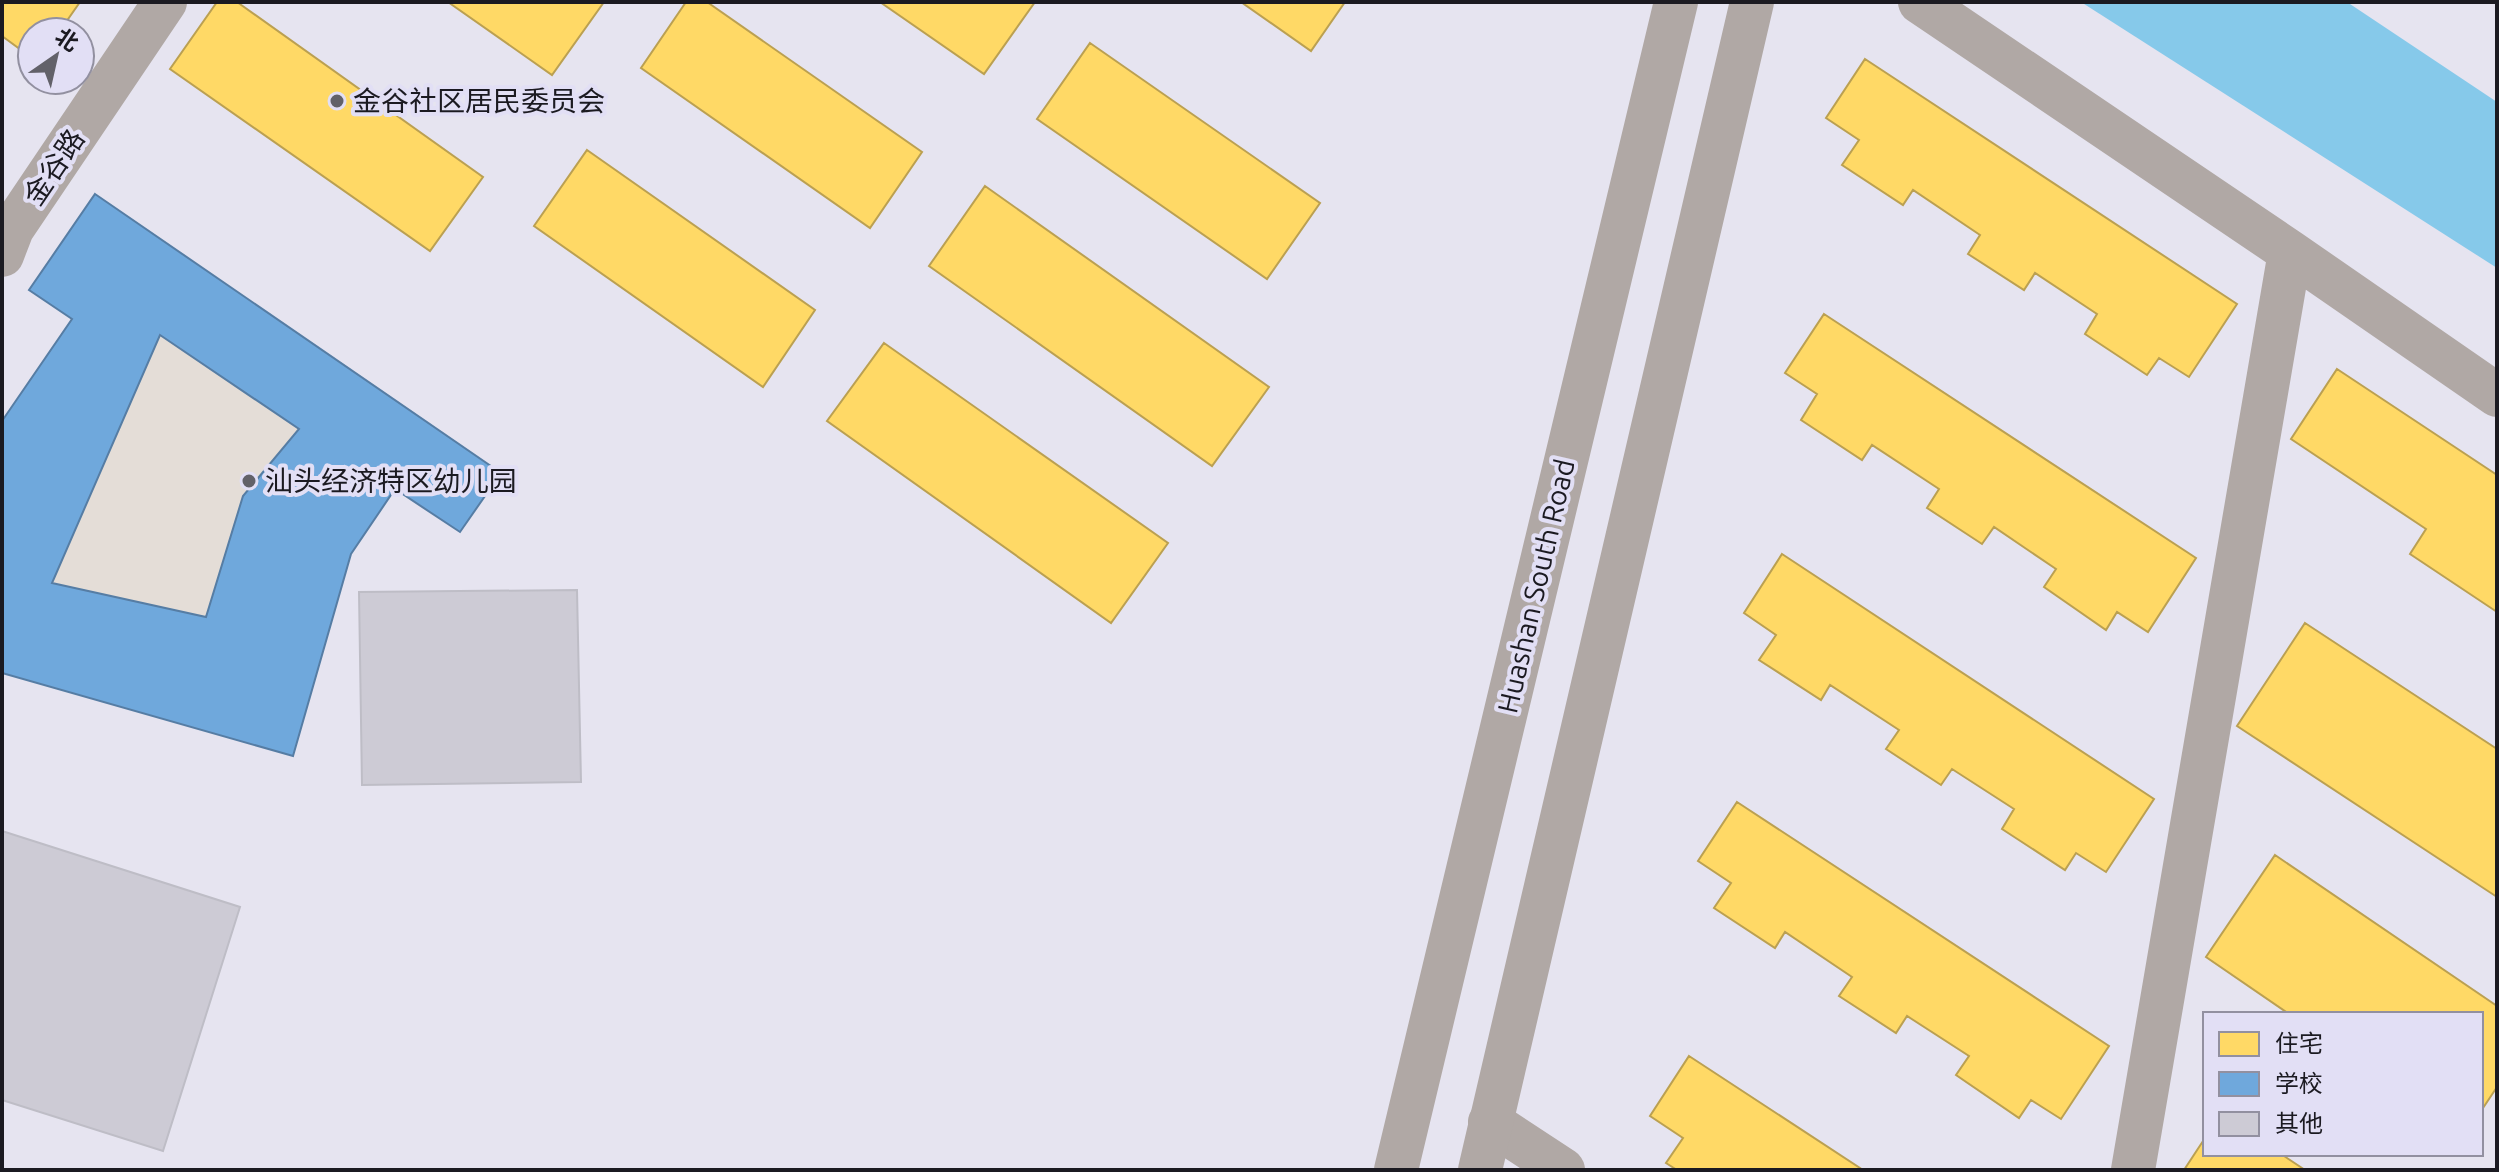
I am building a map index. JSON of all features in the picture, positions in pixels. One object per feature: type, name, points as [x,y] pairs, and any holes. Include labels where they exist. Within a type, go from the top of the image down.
[{"type":"street","name":"金谷路","points":[[5,235],[165,2]]},
{"type":"street","name":"Huashan South Road","points":[[1396,1170],[1676,2]]},
{"type":"street","points":[[1480,1170],[1752,2]]},
{"type":"street","points":[[1920,2],[2497,395]]},
{"type":"street","points":[[2133,1170],[2290,252]]},
{"type":"street","points":[[1490,1122],[1563,1170]]},
{"type":"shaded area","name":"汕头经济特区幼儿园","points":[[95,194],[501,473],[460,532],[395,489],[351,554],[293,756],[2,673]]},
{"type":"water","points":[[2081,2],[2347,2],[2497,102],[2497,268]]},
{"type":"building: 住宅","points":[[2,2],[80,2],[70,16],[16,16],[16,46],[2,36]]},
{"type":"building: 住宅","points":[[217,2],[237,2],[483,177],[430,251],[170,69]]},
{"type":"building: 住宅","points":[[448,2],[604,2],[552,75]]},
{"type":"building: 住宅","points":[[686,2],[707,2],[922,152],[870,228],[641,68]]},
{"type":"building: 住宅","points":[[880,2],[1035,2],[984,74]]},
{"type":"building: 住宅","points":[[1241,2],[1345,2],[1311,51]]},
{"type":"building: 住宅","points":[[1090,43],[1320,203],[1267,279],[1037,119]]},
{"type":"building: 住宅","points":[[1865,59],[2237,304],[2189,377],[2159,358],[2147,375],[2085,334],[2097,314],[2035,273],[2024,290],[1968,254],[1980,235],[1913,190],[1903,205],[1842,165],[1859,140],[1826,118]]},
{"type":"building: 住宅","points":[[587,150],[815,310],[763,387],[534,226]]},
{"type":"building: 住宅","points":[[985,186],[1269,387],[1212,466],[929,266]]},
{"type":"building: 住宅","points":[[1824,314],[2196,558],[2148,632],[2117,612],[2106,630],[2044,587],[2056,569],[1994,527],[1982,544],[1927,508],[1939,489],[1872,445],[1862,460],[1801,420],[1817,394],[1785,373]]},
{"type":"building: 住宅","points":[[884,343],[1168,543],[1111,623],[827,421]]},
{"type":"building: 住宅","points":[[2337,369],[2497,475],[2497,612],[2410,554],[2426,529],[2291,439]]},
{"type":"building: 住宅","points":[[1782,554],[2154,799],[2106,872],[2076,853],[2065,870],[2002,829],[2014,809],[1952,769],[1941,785],[1886,749],[1899,730],[1830,685],[1821,700],[1759,660],[1776,635],[1744,613]]},
{"type":"building: 住宅","points":[[2305,623],[2497,749],[2497,897],[2237,726]]},
{"type":"building: 住宅","points":[[1737,802],[2109,1046],[2061,1119],[2031,1100],[2019,1118],[1956,1075],[1969,1056],[1907,1016],[1896,1033],[1839,996],[1852,977],[1785,932],[1775,948],[1714,908],[1731,883],[1698,861]]},
{"type":"building: 住宅","points":[[2275,855],[2497,1006],[2497,1087],[2483,1108],[2483,1012],[2286,1012],[2206,957]]},
{"type":"building: 住宅","points":[[1689,1056],[1863,1170],[1677,1170],[1666,1163],[1683,1138],[1650,1116]]},
{"type":"building: 住宅","points":[[2203,1141],[2203,1156],[2284,1156],[2305,1170],[2184,1170]]},
{"type":"building: 学校","name":"汕头经济特区幼儿园","points":[[95,194],[501,473],[460,532],[395,489],[351,554],[293,756],[2,673],[2,421],[72,319],[29,290]],"holes":[[[160,335],[299,429],[243,496],[206,617],[52,583]]]},
{"type":"building: 其他","points":[[577,590],[581,782],[362,785],[359,592]]},
{"type":"building: 其他","points":[[2,831],[240,907],[163,1151],[2,1100]]},
{"type":"place","name":"金谷社区居民委员会","points":[[337,101]]},
{"type":"place","name":"汕头经济特区幼儿园","points":[[249,481]]}]
